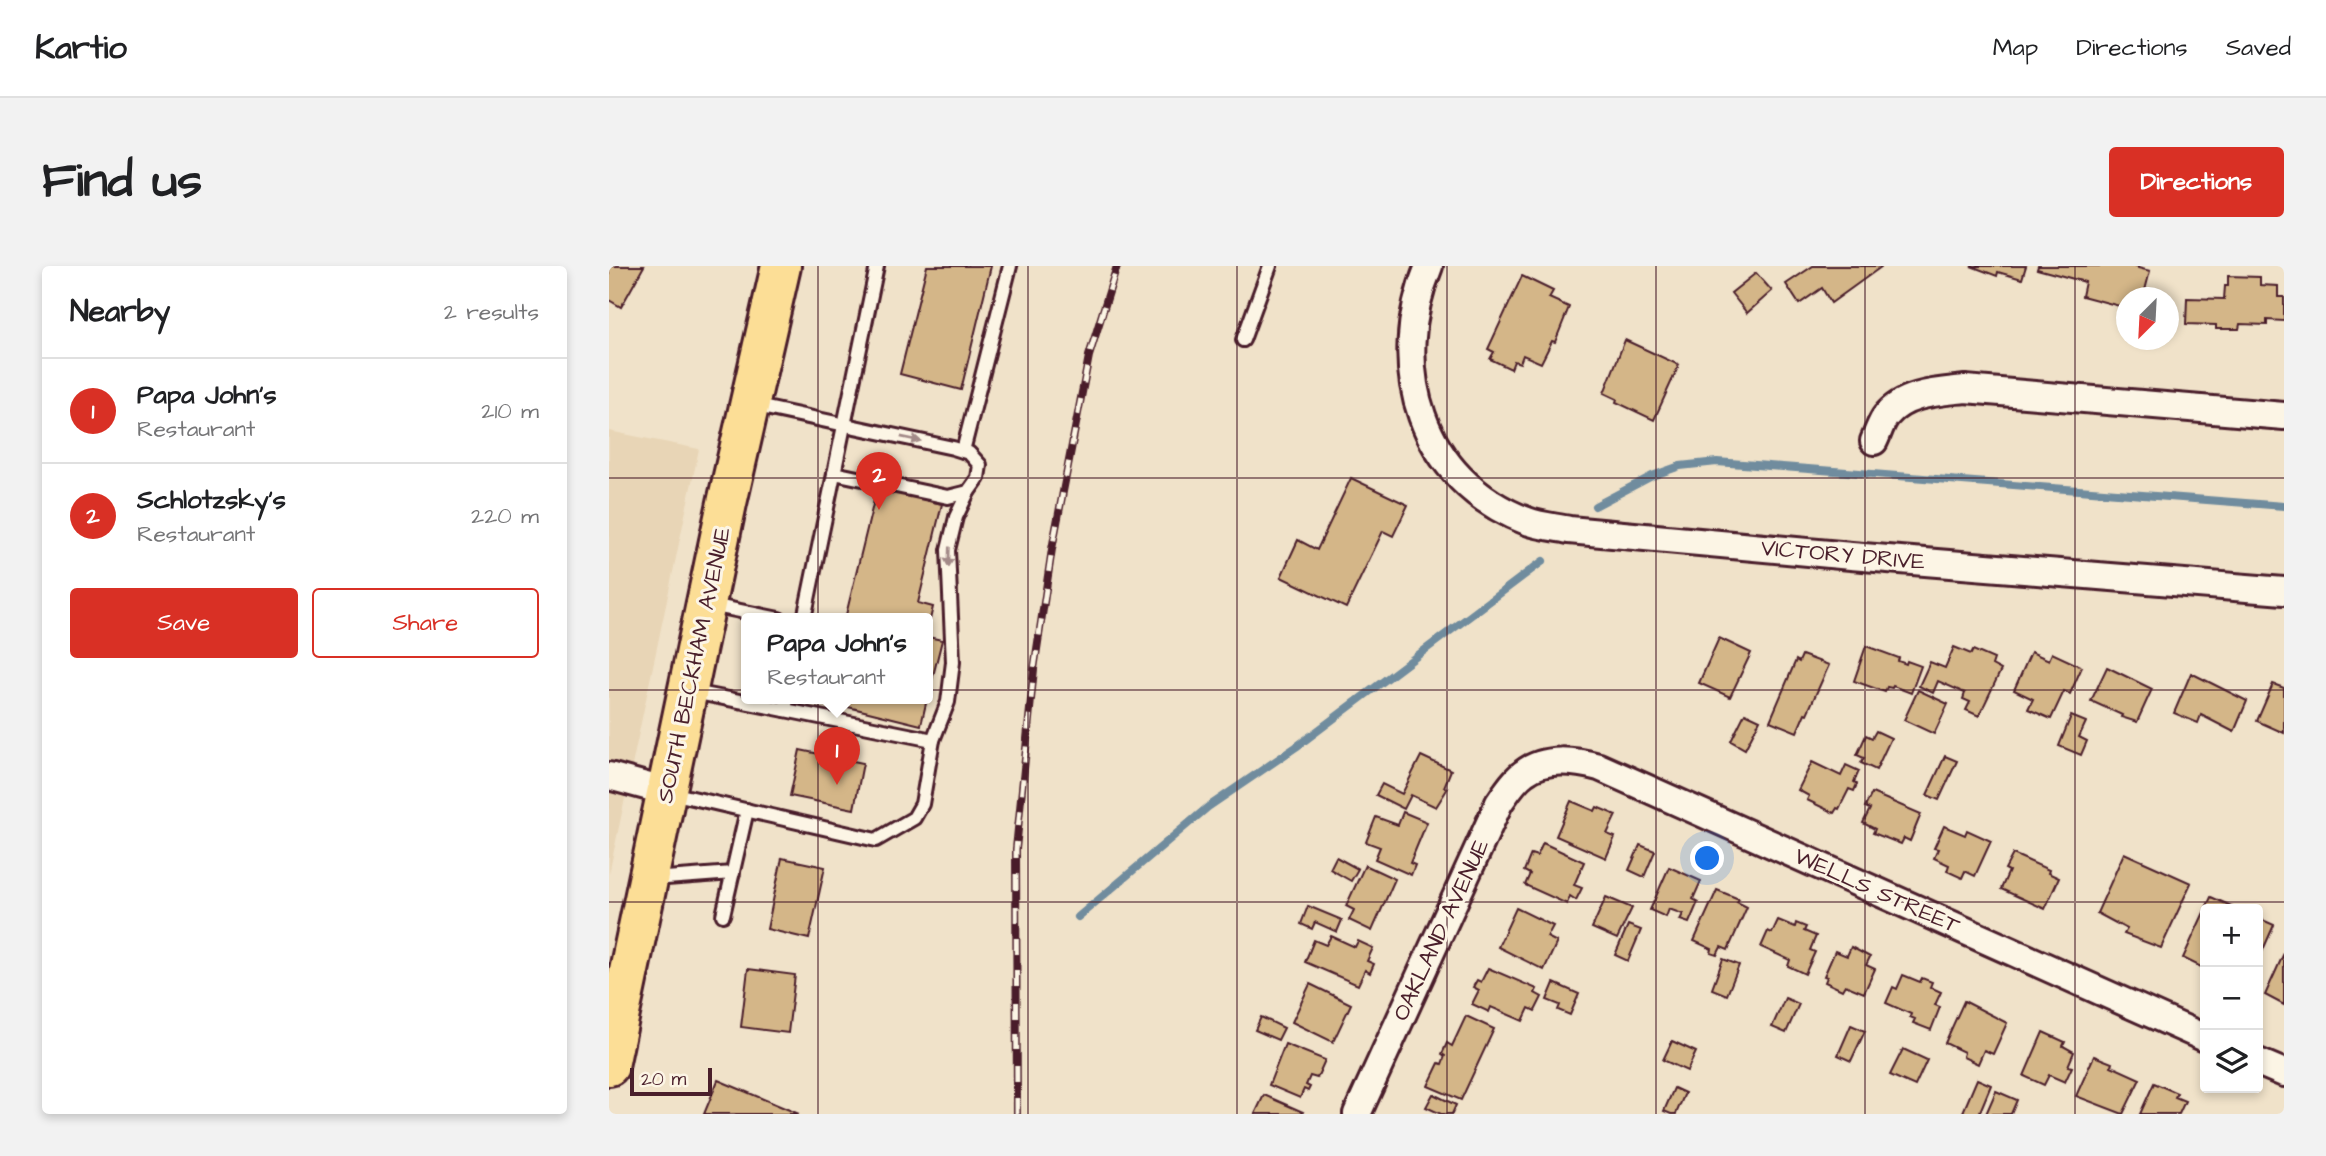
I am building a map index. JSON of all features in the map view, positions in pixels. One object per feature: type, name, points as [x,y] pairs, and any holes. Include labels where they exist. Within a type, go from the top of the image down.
[{"type":"main road","name":"SOUTH BECKHAM AVENUE","points":[[609,1066],[706,604],[782,266]]},
{"type":"street","name":"VICTORY DRIVE","points":[[1429,266],[1422,282],[1413,323],[1410,364],[1417,405],[1433,444],[1458,477],[1491,503],[1528,522],[1569,530],[1851,556],[2284,591]]},
{"type":"street","points":[[1874,441],[1887,415],[1907,400],[1930,393],[1965,389],[2284,416]]},
{"type":"street","name":"WELLS STREET","points":[[1545,764],[1570,760],[1599,767],[2200,1036]]},
{"type":"street","name":"OAKLAND AVENUE","points":[[1357,1114],[1499,803],[1525,772],[1545,764]]},
{"type":"street","points":[[609,776],[668,792]]},
{"type":"street","points":[[2263,1064],[2284,1073]]},
{"type":"lane","points":[[805,613],[877,266]]},
{"type":"lane","points":[[963,451],[1010,266]]},
{"type":"lane","points":[[1243,340],[1270,266]]},
{"type":"lane","points":[[668,792],[876,840],[914,818],[922,804],[933,740],[948,702],[953,662],[948,550],[956,517],[978,478],[980,465],[969,453],[963,451],[750,405]]},
{"type":"lane","points":[[834,473],[948,498],[968,492]]},
{"type":"lane","points":[[706,604],[750,613]]},
{"type":"lane","points":[[688,691],[741,699]]},
{"type":"lane","points":[[786,705],[933,740]]},
{"type":"lane","points":[[723,915],[747,810]]},
{"type":"lane","points":[[649,879],[733,873]]},
{"type":"shaded area","points":[[609,431],[699,449],[609,874]]},
{"type":"building","points":[[609,266],[644,266],[621,307],[609,300]]},
{"type":"building","points":[[927,266],[991,266],[961,390],[900,374]]},
{"type":"building","points":[[1813,266],[1881,267],[1831,303],[1822,288],[1799,304],[1786,284]]},
{"type":"building","points":[[1971,266],[2026,266],[2022,279],[1998,272],[1997,276]]},
{"type":"building","points":[[2038,266],[2138,266],[2150,271],[2146,287],[2116,287],[2116,305],[2082,296],[2085,282],[2037,269]]},
{"type":"building","points":[[1756,273],[1772,291],[1747,313],[1731,293]]},
{"type":"building","points":[[1522,276],[1553,291],[1549,298],[1569,307],[1555,342],[1552,341],[1541,363],[1523,355],[1520,363],[1514,361],[1511,369],[1490,359],[1494,352],[1488,349]]},
{"type":"building","points":[[2228,276],[2260,277],[2260,285],[2278,286],[2278,297],[2284,297],[2284,321],[2267,320],[2267,325],[2240,324],[2239,329],[2216,329],[2216,325],[2186,324],[2187,298],[2224,299]]},
{"type":"building","points":[[1625,340],[1679,365],[1654,420],[1616,402],[1617,399],[1604,393]]},
{"type":"building","points":[[1351,478],[1408,505],[1393,536],[1383,531],[1346,608],[1281,577],[1298,540],[1317,550]]},
{"type":"building","points":[[877,488],[942,504],[918,603],[933,607],[932,613],[846,613]]},
{"type":"building","points":[[933,638],[942,640],[933,676]]},
{"type":"building","points":[[1719,638],[1751,653],[1730,697],[1699,683]]},
{"type":"building","points":[[1866,646],[1899,658],[1898,661],[1906,664],[1907,661],[1921,666],[1911,693],[1893,686],[1887,687],[1885,692],[1854,681]]},
{"type":"building","points":[[1954,647],[1971,654],[1973,650],[1994,659],[1992,665],[2001,670],[1979,716],[1966,710],[1970,702],[1963,699],[1965,693],[1938,681],[1933,693],[1919,686],[1930,662],[1945,668]]},
{"type":"building","points":[[2031,652],[2049,660],[2052,653],[2082,667],[2070,694],[2064,691],[2051,719],[2028,709],[2033,699],[2014,690]]},
{"type":"building","points":[[1802,655],[1829,665],[1797,732],[1770,721],[1796,660],[1799,662]]},
{"type":"building","points":[[2107,667],[2152,689],[2137,722],[2091,701]]},
{"type":"building","points":[[2191,673],[2247,701],[2234,732],[2201,715],[2198,723],[2174,713]]},
{"type":"building","points":[[2273,684],[2284,688],[2284,733],[2257,721]]},
{"type":"building","points":[[1918,690],[1948,704],[1934,734],[1904,720]]},
{"type":"building","points":[[836,704],[926,704],[921,725]]},
{"type":"building","points":[[1745,713],[1760,720],[1745,749],[1731,741]]},
{"type":"building","points":[[2071,716],[2086,722],[2079,737],[2087,741],[2081,755],[2059,746]]},
{"type":"building","points":[[1876,731],[1891,738],[1876,770],[1861,763],[1864,758],[1857,755],[1866,735],[1872,738]]},
{"type":"building","points":[[800,750],[863,763],[854,809],[790,796]]},
{"type":"building","points":[[1421,756],[1451,770],[1444,787],[1448,788],[1436,807],[1411,795],[1404,809],[1376,795],[1382,784],[1402,794]]},
{"type":"building","points":[[1945,756],[1957,761],[1939,800],[1927,795]]},
{"type":"building","points":[[1812,762],[1841,776],[1846,765],[1859,771],[1854,782],[1857,784],[1854,791],[1849,789],[1839,809],[1834,813],[1807,800],[1809,796],[1798,790]]},
{"type":"building","points":[[1872,793],[1921,814],[1910,841],[1904,838],[1901,844],[1873,833],[1875,829],[1863,823],[1870,809],[1865,807]]},
{"type":"building","points":[[1571,801],[1595,811],[1597,807],[1616,815],[1607,834],[1615,837],[1606,858],[1556,836]]},
{"type":"building","points":[[1403,812],[1427,822],[1410,863],[1415,865],[1411,875],[1375,859],[1380,847],[1366,842],[1376,817],[1398,825]]},
{"type":"building","points":[[1944,826],[1965,835],[1967,830],[1991,841],[1975,876],[1965,871],[1962,878],[1947,871],[1949,865],[1934,858],[1938,849],[1934,848]]},
{"type":"building","points":[[1543,843],[1584,862],[1574,885],[1582,888],[1576,900],[1570,896],[1567,904],[1525,885],[1530,874],[1524,871],[1531,854],[1537,856]]},
{"type":"building","points":[[1640,845],[1655,851],[1644,877],[1629,870]]},
{"type":"building","points":[[2124,853],[2191,883],[2161,948],[2124,934],[2127,929],[2097,913]]},
{"type":"building","points":[[2013,854],[2049,870],[2048,873],[2059,878],[2045,909],[2001,889],[2009,871],[2005,869]]},
{"type":"building","points":[[1336,857],[1358,869],[1351,881],[1330,869]]},
{"type":"building","points":[[782,858],[825,867],[809,939],[767,929]]},
{"type":"building","points":[[1365,865],[1395,879],[1372,931],[1349,920],[1354,910],[1346,906]]},
{"type":"building","points":[[1669,867],[1701,881],[1693,899],[1698,902],[1689,923],[1680,920],[1683,914],[1669,909],[1666,917],[1650,910]]},
{"type":"building","points":[[1717,890],[1739,899],[1737,902],[1747,907],[1728,950],[1721,947],[1717,955],[1711,953],[1712,949],[1694,941]]},
{"type":"building","points":[[1606,897],[1632,908],[1617,939],[1592,928]]},
{"type":"building","points":[[2211,897],[2227,904],[2208,904]]},
{"type":"building","points":[[1308,906],[1342,920],[1337,932],[1315,922],[1312,929],[1301,924]]},
{"type":"building","points":[[1516,908],[1553,926],[1547,937],[1557,942],[1544,970],[1498,947]]},
{"type":"building","points":[[1778,920],[1795,927],[1796,923],[1806,927],[1804,931],[1816,936],[1810,950],[1815,952],[1805,974],[1788,966],[1790,960],[1761,947],[1768,931],[1772,933]]},
{"type":"building","points":[[2263,920],[2274,925],[2263,950]]},
{"type":"building","points":[[2200,921],[2200,966],[2183,958]]},
{"type":"building","points":[[1628,925],[1641,930],[1628,961],[1615,955]]},
{"type":"building","points":[[1331,936],[1355,947],[1358,941],[1373,948],[1367,961],[1374,964],[1370,973],[1365,970],[1358,985],[1305,962],[1314,940],[1326,945]]},
{"type":"building","points":[[1851,947],[1870,957],[1866,965],[1875,969],[1864,993],[1845,985],[1842,990],[1825,982],[1827,977],[1824,976],[1835,951],[1847,956]]},
{"type":"building","points":[[2284,953],[2284,1005],[2265,995]]},
{"type":"building","points":[[1723,959],[1739,965],[1727,995],[1712,989]]},
{"type":"building","points":[[1488,968],[1537,989],[1535,993],[1542,997],[1535,1011],[1529,1008],[1523,1021],[1491,1007],[1489,1012],[1472,1004],[1479,990],[1473,987],[1477,980],[1481,982]]},
{"type":"building","points":[[748,969],[795,975],[788,1033],[741,1027]]},
{"type":"building","points":[[1903,975],[1920,982],[1922,978],[1932,982],[1930,987],[1941,992],[1935,1005],[1940,1007],[1931,1030],[1913,1023],[1915,1019],[1910,1017],[1911,1014],[1886,1003],[1893,987],[1897,989]]},
{"type":"building","points":[[1554,983],[1579,994],[1570,1015],[1558,1010],[1560,1005],[1547,1000]]},
{"type":"building","points":[[1310,984],[1351,1004],[1333,1042],[1292,1022]]},
{"type":"building","points":[[1785,998],[1799,1004],[1786,1033],[1772,1027]]},
{"type":"building","points":[[1964,1001],[2007,1023],[1993,1054],[1984,1050],[1978,1064],[1963,1057],[1964,1052],[1945,1043]]},
{"type":"building","points":[[1466,1016],[1494,1029],[1461,1100],[1428,1086],[1439,1063],[1442,1064],[1445,1056],[1442,1054],[1447,1043],[1452,1046]]},
{"type":"building","points":[[1261,1017],[1284,1028],[1278,1040],[1255,1030]]},
{"type":"building","points":[[1851,1025],[1865,1031],[1851,1061],[1838,1055]]},
{"type":"building","points":[[2043,1032],[2065,1042],[2063,1046],[2074,1052],[2068,1066],[2072,1067],[2065,1082],[2049,1075],[2044,1085],[2024,1076]]},
{"type":"building","points":[[1672,1041],[1696,1052],[1687,1071],[1663,1060]]},
{"type":"building","points":[[1285,1044],[1325,1060],[1317,1078],[1310,1076],[1306,1085],[1310,1087],[1308,1091],[1304,1089],[1300,1098],[1269,1085]]},
{"type":"building","points":[[1903,1049],[1927,1060],[1915,1086],[1890,1075]]},
{"type":"building","points":[[2094,1056],[2140,1079],[2123,1114],[2076,1096]]},
{"type":"building","points":[[1977,1079],[1991,1085],[1979,1114],[1968,1114],[1963,1112]]},
{"type":"building","points":[[718,1080],[799,1114],[704,1114]]},
{"type":"building","points":[[2154,1083],[2177,1093],[2175,1097],[2185,1101],[2179,1114],[2140,1114]]},
{"type":"building","points":[[1674,1088],[1685,1093],[1676,1114],[1671,1114],[1664,1111]]},
{"type":"building","points":[[1996,1091],[2017,1100],[2011,1114],[1986,1114]]},
{"type":"building","points":[[1433,1094],[1456,1105],[1452,1114],[1441,1114],[1426,1107]]},
{"type":"building","points":[[1264,1095],[1303,1112],[1255,1114]]},
{"type":"waterway","points":[[1595,506],[1652,476],[1680,466],[1717,462],[2284,506]]},
{"type":"waterway","points":[[1078,917],[1208,807],[1296,747],[1543,561]]},
{"type":"railway","points":[[1017,1114],[1016,849],[1034,669],[1052,549],[1089,356],[1117,266]]},
{"type":"place","name":"Schlotzsky's","points":[[879,510]]},
{"type":"place","name":"Papa John's","points":[[837,785]]}]
